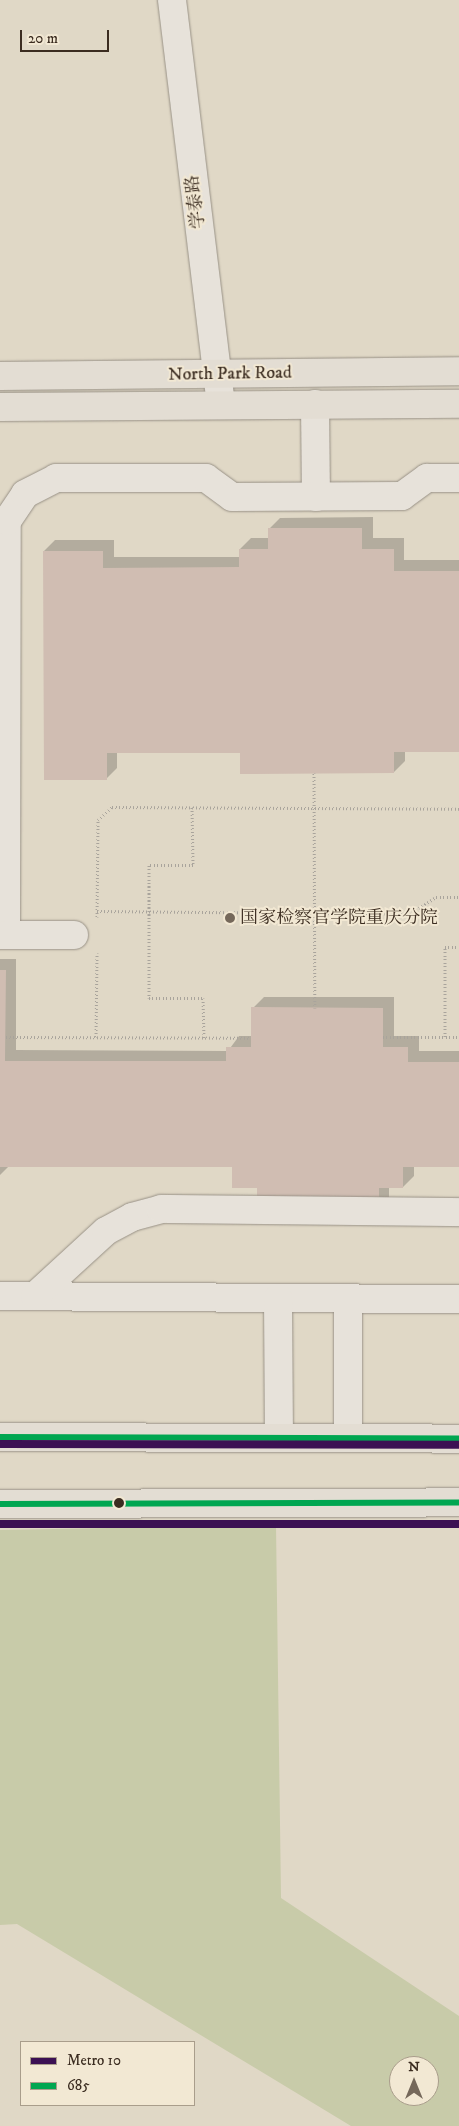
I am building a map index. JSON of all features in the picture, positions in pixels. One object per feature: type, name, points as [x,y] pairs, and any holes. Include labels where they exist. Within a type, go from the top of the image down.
[{"type":"main road","name":"North Park Road","points":[[0,376],[459,371]]},
{"type":"main road","name":"North Park Road","points":[[0,407],[221,404],[459,404]]},
{"type":"main road","points":[[0,1437],[459,1439]]},
{"type":"main road","points":[[0,1504],[459,1502]]},
{"type":"street","name":"学泰路","points":[[172,0],[221,404]]},
{"type":"street","points":[[315,404],[316,497]]},
{"type":"street","points":[[85,940],[3,935],[8,521],[25,494],[56,478],[206,478],[232,498],[402,496],[427,478],[459,478]]},
{"type":"street","points":[[35,1296],[106,1231],[132,1217],[161,1209],[459,1212]]},
{"type":"street","points":[[0,1296],[459,1299]]},
{"type":"street","points":[[278,1298],[279,1438]]},
{"type":"street","points":[[348,1298],[348,1438]]},
{"type":"path","points":[[314,774],[315,1008]]},
{"type":"path","points":[[97,919],[98,820],[112,807],[459,809]]},
{"type":"path","points":[[192,807],[193,865],[149,866],[149,998],[203,998],[204,1038]]},
{"type":"path","points":[[97,911],[410,914],[436,898],[459,898]]},
{"type":"path","points":[[85,940],[96,1037]]},
{"type":"path","points":[[445,1037],[445,947],[459,947]]},
{"type":"path","points":[[6,1037],[251,1038]]},
{"type":"path","points":[[383,1037],[459,1037]]},
{"type":"green space","points":[[276,1525],[281,1898],[459,2016],[459,2126],[351,2126],[17,1924],[0,1925],[0,1530]]},
{"type":"building","points":[[268,528],[362,528],[362,549],[394,549],[394,571],[459,571],[459,752],[394,752],[394,773],[240,774],[240,753],[107,753],[107,780],[44,780],[43,551],[103,551],[103,568],[239,567],[239,549],[268,549]]},
{"type":"building","points":[[0,970],[6,970],[5,1061],[226,1061],[226,1047],[251,1047],[251,1007],[383,1008],[383,1047],[408,1047],[408,1062],[459,1062],[459,1167],[403,1167],[403,1188],[379,1188],[379,1223],[257,1223],[257,1188],[232,1188],[232,1167],[0,1167]]},
{"type":"metro line","name":"10","points":[[0,1444],[459,1445]]},
{"type":"metro line","name":"10","points":[[0,1524],[459,1524]]},
{"type":"transit line","name":"685","points":[[0,1437],[459,1439]]},
{"type":"transit line","name":"685","points":[[0,1504],[459,1502]]},
{"type":"place","name":"国家检察官学院重庆分院","points":[[230,918]]}]
